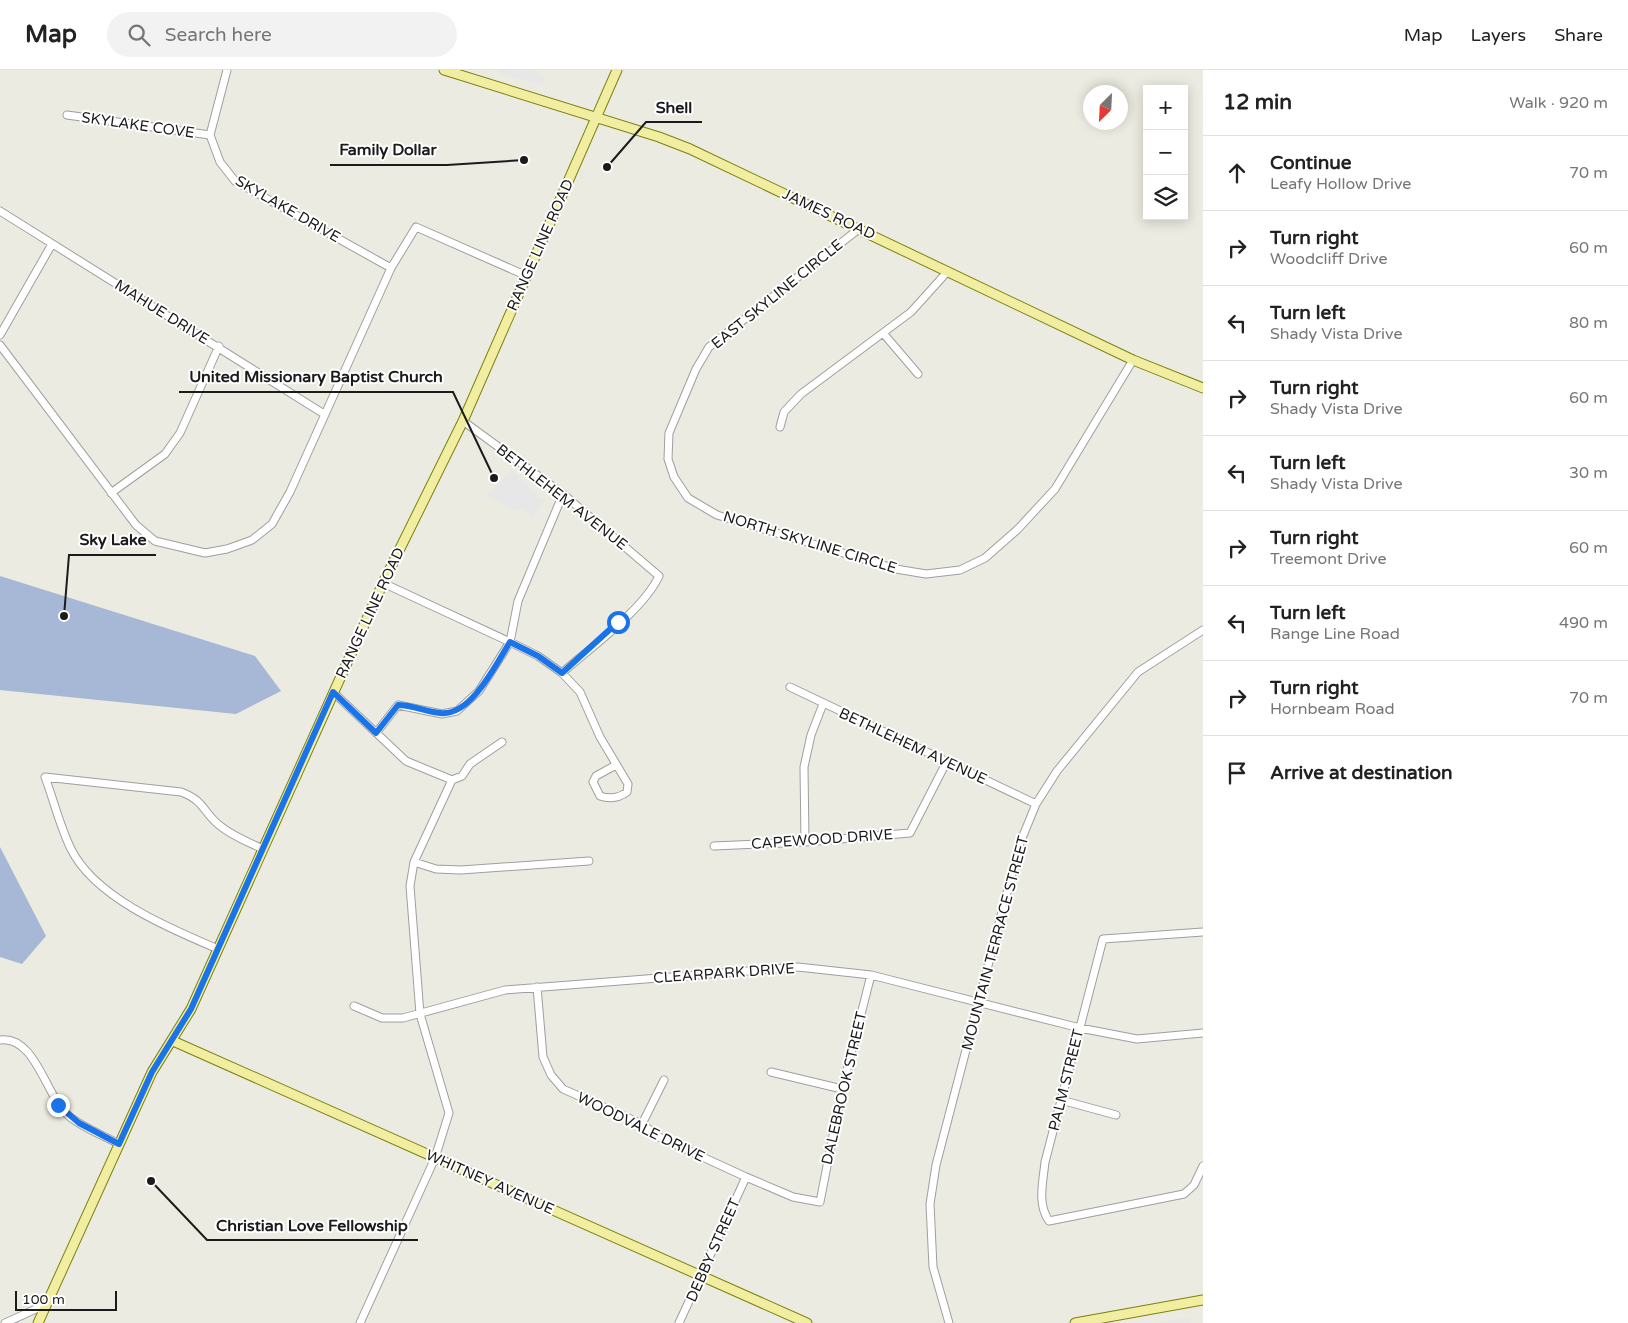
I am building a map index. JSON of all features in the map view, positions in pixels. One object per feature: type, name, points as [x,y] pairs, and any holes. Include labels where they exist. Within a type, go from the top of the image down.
[{"type":"main road","name":"JAMES ROAD","points":[[444,70],[659,137],[698,152],[1134,360],[1203,388]]},
{"type":"main road","name":"RANGE LINE ROAD","points":[[38,1323],[152,1072],[173,1041],[191,1009],[383,583],[463,421],[617,70]]},
{"type":"main road","name":"WHITNEY AVENUE","points":[[173,1041],[806,1323]]},
{"type":"main road","points":[[1075,1323],[1203,1300]]},
{"type":"street","points":[[210,135],[227,70]]},
{"type":"street","name":"SKYLAKE COVE","points":[[66,116],[210,135]]},
{"type":"street","name":"SKYLAKE DRIVE","points":[[210,135],[220,162],[235,182],[391,268]]},
{"type":"street","name":"MAHUE DRIVE","points":[[0,211],[219,346],[324,414]]},
{"type":"street","points":[[0,345],[136,525],[155,541],[205,553],[227,549],[252,540],[272,524],[290,492],[391,268],[416,227],[527,276]]},
{"type":"street","name":"EAST SKYLINE CIRCLE","points":[[674,477],[668,459],[670,433],[696,369],[709,347],[860,228]]},
{"type":"street","points":[[0,335],[52,244]]},
{"type":"street","points":[[780,428],[784,412],[800,394],[911,312],[948,272]]},
{"type":"street","points":[[883,333],[918,374]]},
{"type":"street","points":[[111,493],[165,454],[180,433],[219,346]]},
{"type":"street","name":"NORTH SKYLINE CIRCLE","points":[[674,477],[688,498],[717,515],[896,569],[926,574],[960,570],[985,558],[998,547],[1017,530],[1055,489],[1134,360]]},
{"type":"street","name":"BETHLEHEM AVENUE","points":[[463,421],[563,494],[659,576],[648,595],[562,673]]},
{"type":"street","points":[[376,733],[398,705],[442,714],[457,711],[479,691],[510,642],[518,601],[563,494]]},
{"type":"street","points":[[383,583],[538,656],[562,673],[580,692],[600,737],[628,784],[626,792],[622,796],[606,798],[600,796],[594,782],[596,776],[616,765]]},
{"type":"street","name":"MOUNTAIN TERRACE STREET","points":[[949,1323],[934,1267],[930,1204],[936,1165],[1020,843],[1036,804],[1056,771],[1138,672],[1203,630]]},
{"type":"street","name":"BETHLEHEM AVENUE","points":[[790,687],[946,763],[1036,804]]},
{"type":"street","points":[[333,692],[406,761],[452,780]]},
{"type":"street","points":[[805,842],[804,767],[811,735],[824,704]]},
{"type":"street","points":[[360,1323],[435,1158],[449,1112],[420,1014],[410,886],[414,862],[452,780],[462,776],[470,764],[502,742]]},
{"type":"street","name":"CAPEWOOD DRIVE","points":[[714,846],[805,842],[910,833],[946,763]]},
{"type":"street","points":[[218,949],[176,931],[135,908],[101,885],[85,870],[72,850],[45,777],[181,792],[193,796],[204,805],[216,823],[230,833],[263,849]]},
{"type":"street","points":[[414,862],[436,869],[461,870],[589,861]]},
{"type":"street","name":"PALM STREET","points":[[1203,932],[1103,939],[1045,1162],[1042,1194],[1043,1212],[1049,1221],[1184,1194],[1194,1185],[1203,1166]]},
{"type":"street","name":"CLEARPARK DRIVE","points":[[354,1006],[382,1018],[403,1018],[505,990],[798,967],[871,976],[1080,1028],[1137,1038],[1203,1033]]},
{"type":"street","name":"DALEBROOK STREET","points":[[820,1202],[842,1089],[871,976]]},
{"type":"street","name":"WOODVALE DRIVE","points":[[538,987],[543,1058],[551,1075],[564,1089],[642,1124],[660,1137],[746,1177],[793,1197],[820,1202]]},
{"type":"street","points":[[0,1040],[16,1044],[26,1050],[58,1105],[68,1116],[119,1144]]},
{"type":"street","points":[[771,1072],[842,1089]]},
{"type":"street","points":[[642,1124],[664,1080]]},
{"type":"street","points":[[1061,1100],[1116,1115]]},
{"type":"street","name":"DEBBY STREET","points":[[679,1323],[746,1177]]},
{"type":"street","points":[[5,1323],[47,1304]]},
{"type":"shaded area","points":[[500,70],[532,70],[546,77],[542,85],[499,73]]},
{"type":"shaded area","points":[[512,470],[540,498],[545,500],[532,517],[523,510],[514,510],[487,496]]},
{"type":"shaded area","points":[[1190,1317],[1191,1323],[1156,1323]]},
{"type":"water","points":[[0,576],[255,656],[281,691],[236,714],[0,690]]},
{"type":"water","points":[[0,847],[46,936],[22,964],[0,957]]},
{"type":"place","name":"Family Dollar","points":[[524,160]]},
{"type":"place","name":"Shell","points":[[607,167]]},
{"type":"place","name":"United Missionary Baptist Church","points":[[494,478]]},
{"type":"place","name":"Sky Lake","points":[[64,616]]},
{"type":"place","name":"Christian Love Fellowship","points":[[151,1181]]},
{"type":"route","points":[[58,1105],[68,1116],[119,1144],[152,1072],[173,1041],[191,1009],[333,692],[376,733],[398,705],[442,714],[457,711],[479,691],[510,642],[538,656],[562,673],[618,622]]}]
